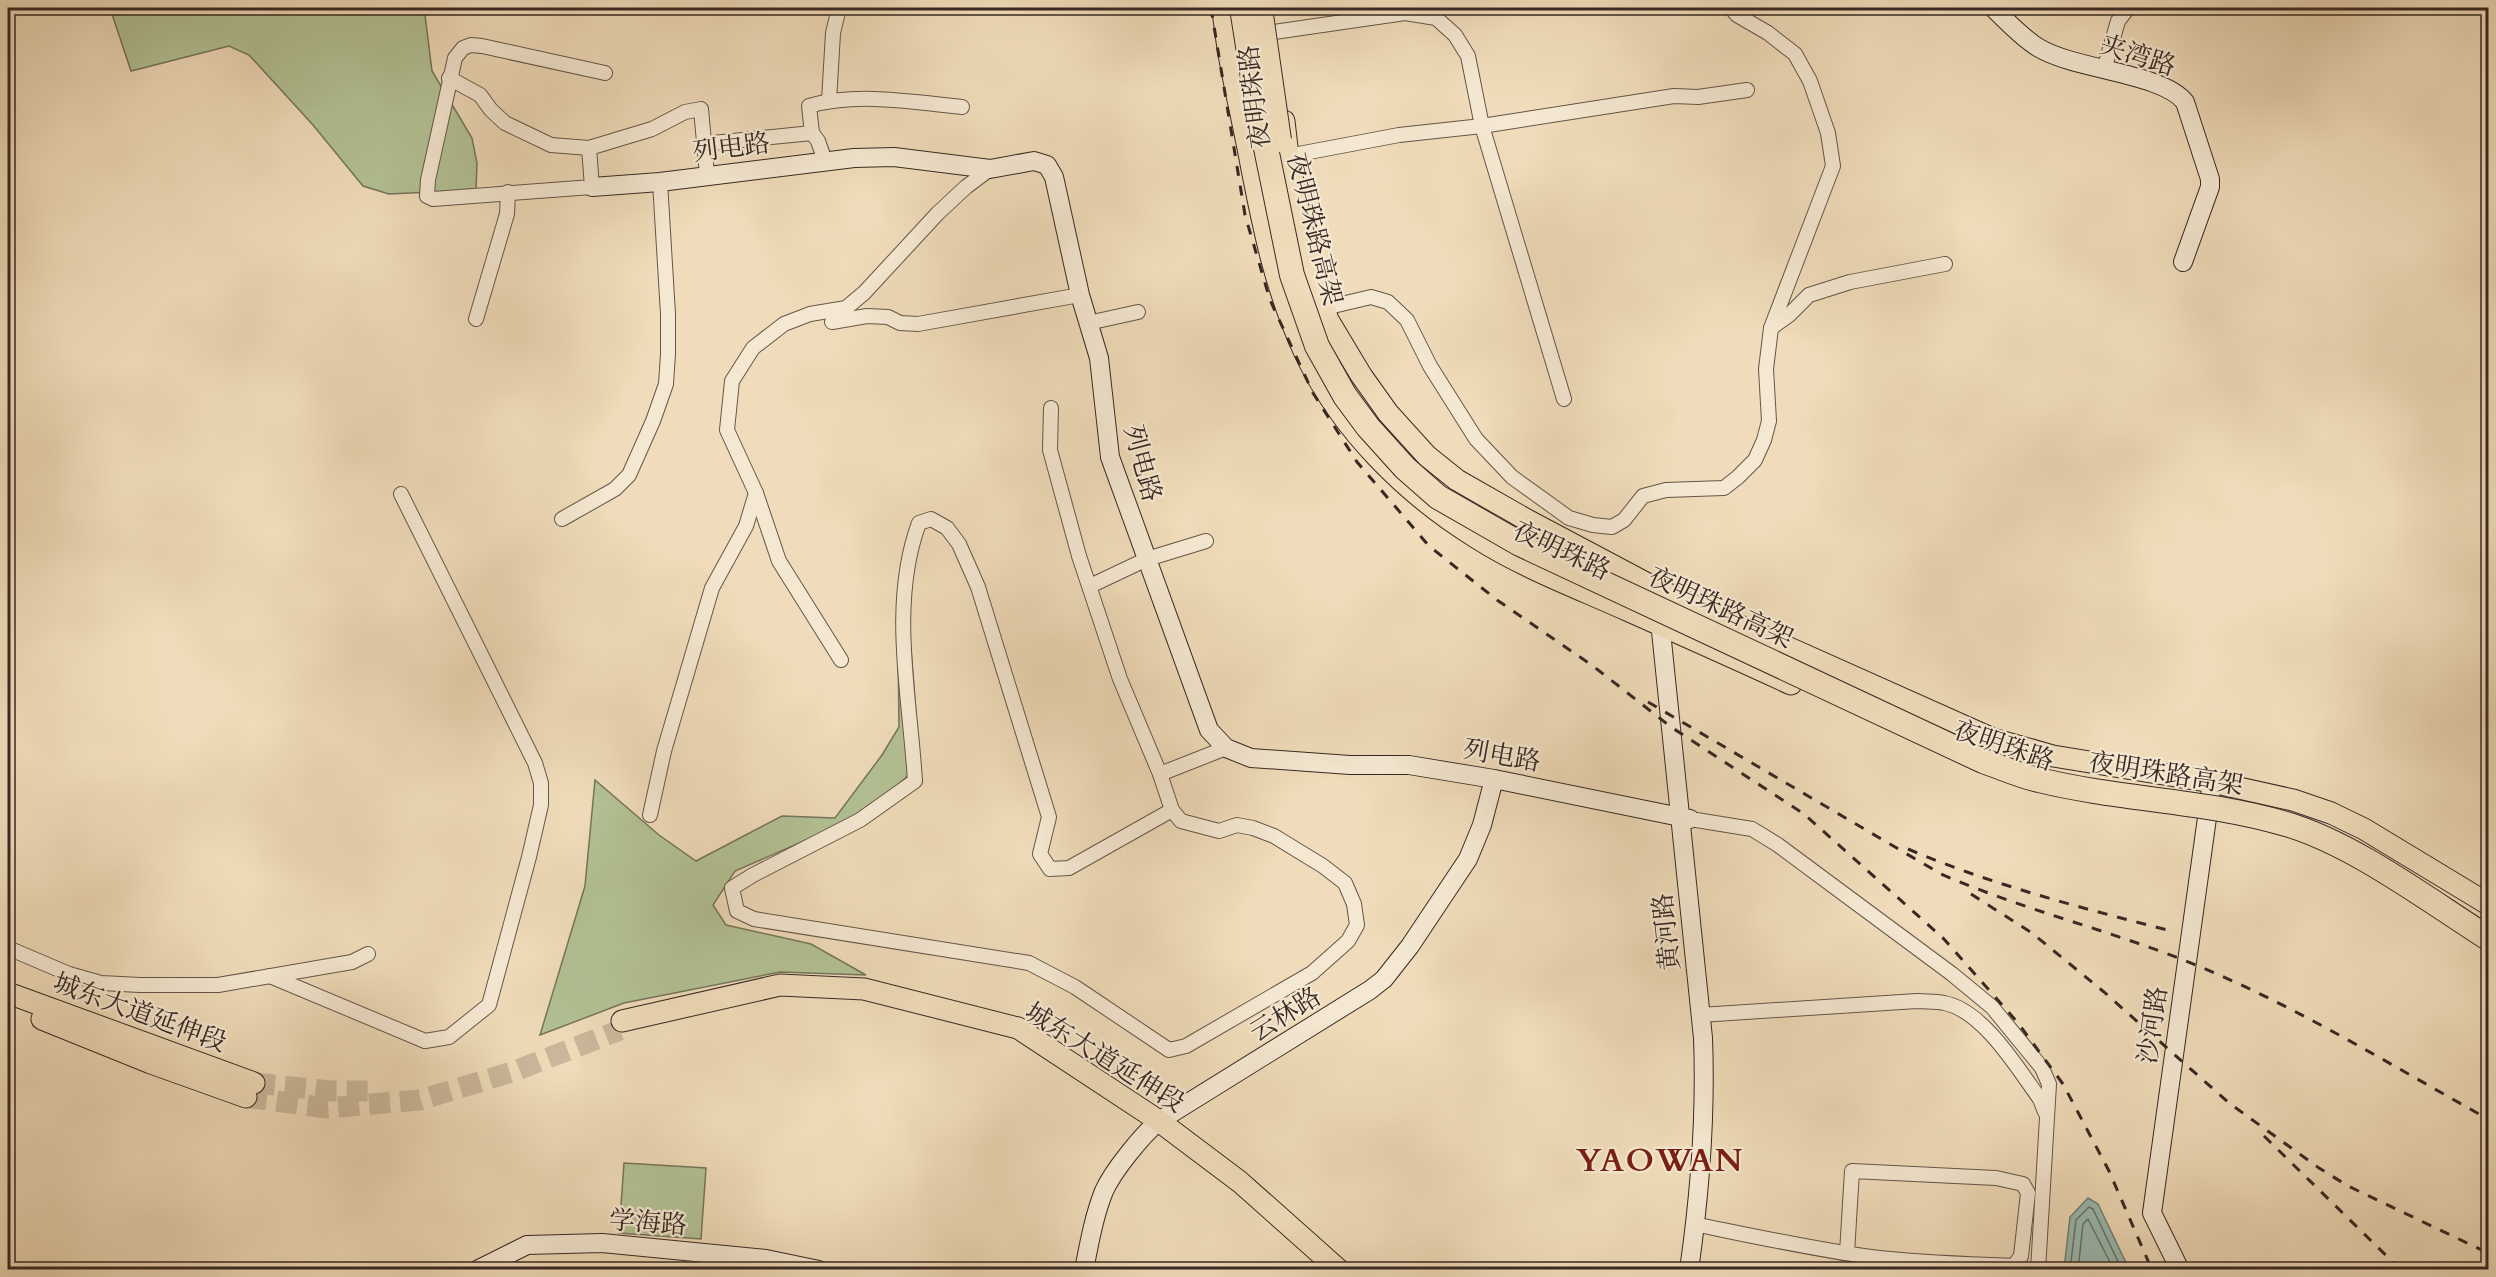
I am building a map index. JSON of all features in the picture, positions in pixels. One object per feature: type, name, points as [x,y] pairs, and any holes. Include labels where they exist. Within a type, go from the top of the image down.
[{"type":"highway","name":"夜明珠路高架","points":[[1242,8],[1258,109],[1292,275],[1317,346],[1345,396],[1368,427],[1405,468],[1438,496],[1520,544],[1983,761],[2037,780],[2143,799],[2225,809],[2288,825],[2349,850],[2488,938]]},
{"type":"highway","name":"夜明珠路高架","points":[[1260,8],[1298,248],[1314,306],[1330,345],[1359,394],[1418,465],[1447,487],[1488,514],[1642,590],[1971,742],[2023,762],[2106,780],[2197,791],[2309,816],[2354,835],[2488,920]]},
{"type":"main road","name":"夜明珠路","points":[[1223,8],[1269,255],[1287,310],[1306,355],[1334,404],[1366,444],[1405,486],[1438,512],[1478,539],[1535,569],[1971,766],[2034,788],[2208,816],[2290,833],[2340,854],[2488,948]]},
{"type":"main road","points":[[1232,8],[1258,109]]},
{"type":"main road","name":"夜明珠路","points":[[1270,8],[1288,156],[1306,247],[1328,320],[1388,414],[1427,456],[1457,480],[1527,520],[1662,591],[1993,738],[2053,756],[2212,782],[2293,800],[2331,813],[2364,829],[2488,904]]},
{"type":"main road","name":"城东大道延伸段","points":[[8,993],[250,1090],[152,1063],[8,1006]]},
{"type":"main road","name":"城东大道延伸段","points":[[621,1026],[777,993],[869,999],[1016,1036],[1157,1123],[1240,1182],[1339,1269]]},
{"type":"main road","name":"城东大道延伸段","points":[[1157,1123],[1242,1192],[1326,1269]]},
{"type":"street","points":[[829,100],[833,33],[839,8]]},
{"type":"street","points":[[1731,8],[1737,15],[1768,33],[1795,54],[1814,91],[1828,133],[1833,166],[1771,328],[1766,369],[1769,421],[1764,440],[1755,460],[1724,488],[1666,490],[1643,496],[1624,520],[1612,527],[1593,525],[1569,518],[1519,483],[1476,439],[1430,366],[1407,320],[1388,302],[1371,297],[1333,306],[1327,296],[1299,173],[1288,156],[1399,135],[1482,126],[1674,96],[1698,97],[1747,90]]},
{"type":"street","name":"夹湾路","points":[[1993,8],[2038,47],[2068,60],[2162,85],[2179,94],[2186,102],[2210,179],[2210,187],[2182,262]]},
{"type":"street","points":[[2104,70],[2118,21],[2128,8]]},
{"type":"street","points":[[1274,32],[1405,13],[1436,18],[1455,35],[1468,56],[1482,126],[1564,399]]},
{"type":"street","points":[[589,148],[592,188],[508,192],[433,199],[427,196],[428,180],[449,78],[455,58],[462,48],[471,45],[605,73]]},
{"type":"street","points":[[449,78],[480,95],[491,110],[521,132],[551,146],[589,148],[652,129],[685,112],[701,109],[707,175]]},
{"type":"street","points":[[825,161],[818,141],[812,133],[809,106],[829,100],[855,99],[962,107]]},
{"type":"street","points":[[703,144],[812,133]]},
{"type":"street","name":"列电路","points":[[592,188],[854,158],[894,157],[990,169],[1034,161],[1047,165],[1054,177],[1080,295],[1099,358],[1110,457],[1209,730],[1226,748],[1244,756],[1264,760],[1350,765],[1409,765],[1494,779],[1685,818]]},
{"type":"street","points":[[841,660],[779,561],[756,492],[727,430],[732,381],[753,348],[784,324],[810,314],[846,308],[896,260],[938,213],[990,169]]},
{"type":"street","points":[[562,519],[615,489],[629,475],[666,384],[669,354],[668,314],[660,182]]},
{"type":"street","points":[[476,319],[507,214],[508,192]]},
{"type":"street","points":[[1771,328],[1789,315],[1809,295],[1850,282],[1945,264]]},
{"type":"street","points":[[832,322],[867,316],[888,317],[900,323],[918,324],[1080,295]]},
{"type":"street","points":[[1088,323],[1138,312]]},
{"type":"street","points":[[1051,408],[1050,450],[1079,556],[1120,679],[1160,774],[1172,810],[1181,821],[1219,831],[1237,825],[1253,828],[1274,836],[1323,866],[1345,883],[1354,904],[1357,925],[1348,941],[1312,973],[1186,1046],[1169,1050],[1075,987],[1029,963],[754,919],[737,910],[732,888],[860,820],[915,781],[905,675],[907,569],[919,523],[932,519],[947,528],[960,544],[978,586],[1049,817],[1040,854],[1050,869],[1069,868],[1172,810]]},
{"type":"street","points":[[650,815],[664,751],[712,588],[746,526],[756,492]]},
{"type":"street","points":[[270,976],[425,1041],[449,1037],[489,1005],[530,857],[541,805],[541,783],[535,763],[401,494]]},
{"type":"street","points":[[1090,586],[1147,559],[1206,541]]},
{"type":"street","name":"黄河路","points":[[1662,591],[1705,1015],[1699,1269]]},
{"type":"street","points":[[1160,774],[1226,748]]},
{"type":"street","name":"云林路","points":[[1084,1269],[1105,1190],[1141,1137],[1157,1123],[1384,979],[1410,946],[1468,860],[1482,825],[1494,779]]},
{"type":"street","name":"沙河路","points":[[2180,1269],[2152,1213],[2212,782]]},
{"type":"street","points":[[1685,818],[1752,829],[1778,845],[1952,974],[1992,1007],[2042,1068],[2049,1084],[2038,1269]]},
{"type":"street","points":[[8,948],[69,974],[100,983],[218,985],[351,962],[368,954]]},
{"type":"street","points":[[1705,1015],[1917,1001],[1945,1003],[1969,1013],[1988,1032],[2040,1100],[2046,1118]]},
{"type":"street","points":[[1699,1225],[1847,1253],[1939,1263],[2014,1266],[2021,1256],[2028,1193],[2023,1184],[1996,1178],[1852,1171],[1847,1253]]},
{"type":"street","name":"黄河路","points":[[1689,1269],[1699,1225]]},
{"type":"street","name":"学海路","points":[[477,1269],[527,1245],[602,1243],[819,1269]]},
{"type":"green space","points":[[110,8],[428,8],[425,15],[432,71],[472,138],[477,163],[476,190],[389,194],[363,186],[313,125],[249,55],[229,46],[131,71]]},
{"type":"green space","points":[[898,647],[911,649],[920,765],[864,815],[735,871],[713,905],[726,925],[811,944],[866,975],[780,972],[624,1003],[540,1035],[585,886],[595,780],[659,835],[696,861],[782,816],[835,818],[882,755],[899,727]]},
{"type":"green space","points":[[624,1163],[706,1168],[701,1239],[619,1233]]},
{"type":"water","points":[[2088,1198],[2098,1204],[2129,1269],[2064,1269],[2070,1217]]},
{"type":"tunnel","points":[[246,1097],[326,1108],[420,1100],[512,1072],[620,1030]]},
{"type":"tunnel","points":[[254,1083],[331,1091],[373,1091]]},
{"type":"railway","points":[[1211,8],[1245,215],[1270,300],[1313,393],[1357,462],[1429,546],[1497,600],[1593,666],[1671,727],[1804,814],[1943,938],[2018,1023],[2063,1084],[2109,1171],[2152,1270]]},
{"type":"railway","points":[[1648,702],[1941,874],[2002,898],[2186,961],[2225,978],[2302,1015],[2488,1119]]},
{"type":"railway","points":[[1908,849],[2005,885],[2171,931]]},
{"type":"railway","points":[[1971,894],[2032,933],[2104,992],[2229,1103],[2319,1168],[2348,1186],[2488,1253]]},
{"type":"railway","points":[[2264,1136],[2401,1270]]},
{"type":"district","name":"YAOWAN","points":[[1660,1160]]}]
